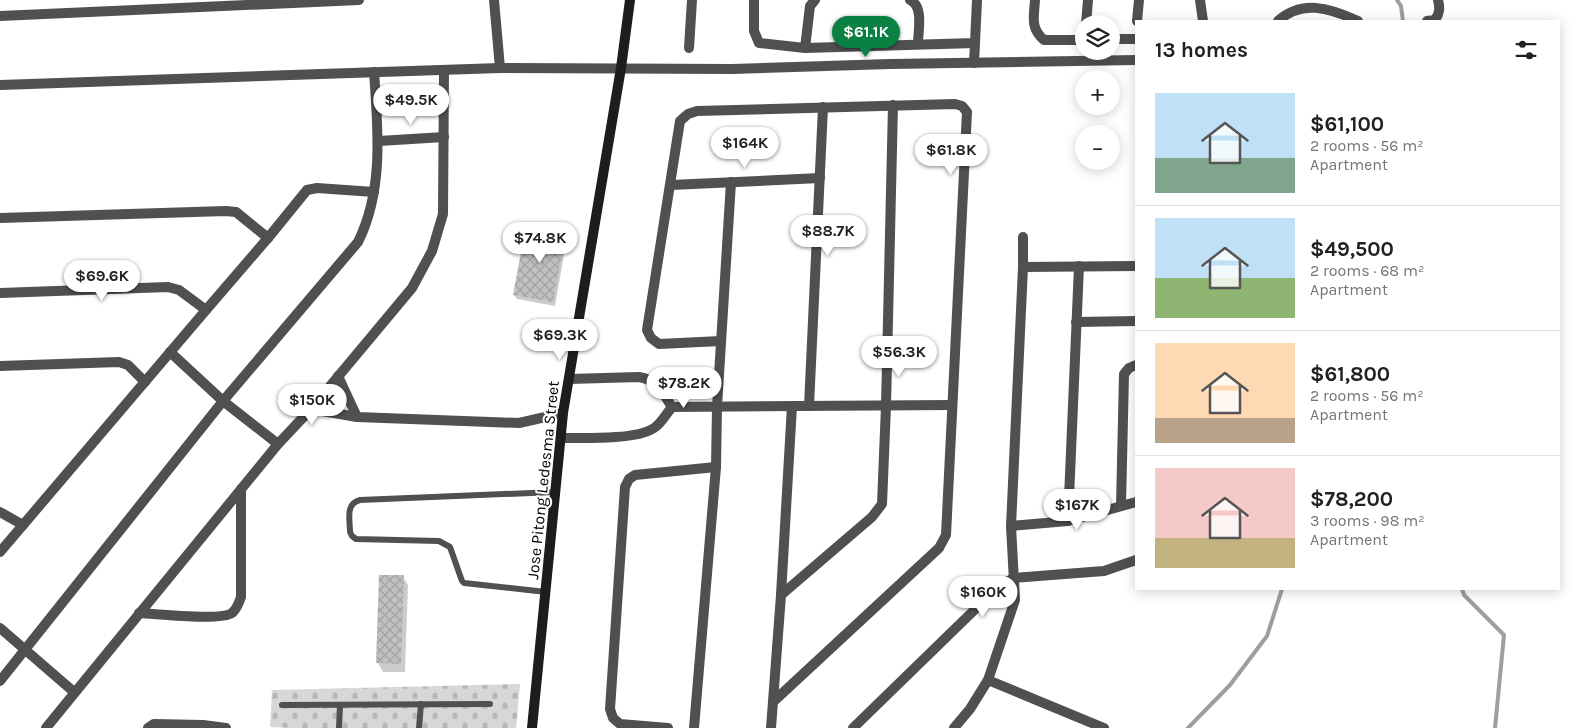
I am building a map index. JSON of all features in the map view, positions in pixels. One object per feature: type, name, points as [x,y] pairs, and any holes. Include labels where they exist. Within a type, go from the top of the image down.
[{"type":"main road","name":"Jose Pitong Ledesma Street","points":[[532,728],[563,413],[630,0]]},
{"type":"street","points":[[0,16],[359,0]]},
{"type":"street","points":[[494,0],[500,68]]},
{"type":"street","points":[[689,48],[692,0]]},
{"type":"street","points":[[754,0],[754,31],[759,43],[805,48],[975,43]]},
{"type":"street","points":[[805,48],[810,6],[815,0]]},
{"type":"street","points":[[910,0],[915,2],[919,9],[918,44]]},
{"type":"street","points":[[974,63],[978,0]]},
{"type":"street","points":[[1035,0],[1033,20],[1036,33],[1044,40],[1075,40]]},
{"type":"street","points":[[1087,15],[1088,0]]},
{"type":"street","points":[[1138,20],[1139,0]]},
{"type":"street","points":[[1200,0],[1203,20]]},
{"type":"street","points":[[1435,20],[1440,8],[1438,0]]},
{"type":"street","points":[[1279,20],[1290,6],[1302,1],[1315,2],[1356,20]]},
{"type":"street","points":[[1120,40],[1135,39]]},
{"type":"street","points":[[0,85],[500,68],[732,69],[1135,60]]},
{"type":"street","points":[[46,728],[278,444],[311,409],[412,288],[432,251],[442,214],[444,70]]},
{"type":"street","points":[[0,681],[223,401],[358,242],[363,232],[374,192],[379,140],[374,72]]},
{"type":"street","points":[[721,341],[659,344],[651,338],[648,330],[680,120],[688,114],[697,111],[893,105],[955,104],[962,106],[967,112],[946,535],[939,548],[774,701]]},
{"type":"street","points":[[782,595],[872,517],[882,504],[893,105]]},
{"type":"street","points":[[809,406],[823,107]]},
{"type":"street","points":[[379,140],[444,137]]},
{"type":"street","points":[[671,185],[820,178]]},
{"type":"street","points":[[694,728],[716,468],[717,407],[731,182]]},
{"type":"street","points":[[0,552],[307,190],[317,188],[374,192]]},
{"type":"street","points":[[0,218],[226,211],[236,212],[268,238]]},
{"type":"street","points":[[954,728],[970,709],[988,680],[1015,600],[1011,526],[1024,267],[1023,237]]},
{"type":"street","points":[[1068,521],[1079,266]]},
{"type":"street","points":[[1024,267],[1135,266]]},
{"type":"street","points":[[0,293],[168,287],[179,290],[206,310]]},
{"type":"street","points":[[1076,322],[1135,321]]},
{"type":"street","points":[[170,352],[223,401],[278,444]]},
{"type":"street","points":[[0,366],[119,362],[128,365],[145,382]]},
{"type":"street","points":[[1121,506],[1124,374],[1129,368],[1135,365]]},
{"type":"street","points":[[338,376],[357,417]]},
{"type":"street","points":[[569,379],[647,378],[655,383],[672,407]]},
{"type":"street","points":[[672,407],[951,405]]},
{"type":"street","points":[[771,728],[782,595],[792,406]]},
{"type":"street","points":[[561,438],[629,436],[643,433],[655,428],[672,407]]},
{"type":"street","points":[[311,409],[357,417],[519,423],[563,413]]},
{"type":"street","points":[[668,728],[620,724],[614,718],[610,709],[625,487],[629,479],[635,475],[716,468]]},
{"type":"street","points":[[139,614],[216,616],[230,614],[238,607],[241,597],[241,489]]},
{"type":"street","points":[[1011,526],[1068,521],[1135,502]]},
{"type":"street","points":[[0,512],[23,525]]},
{"type":"street","points":[[853,728],[999,586],[1014,578],[1104,571],[1135,560]]},
{"type":"street","points":[[0,628],[74,692]]},
{"type":"street","points":[[988,680],[1104,728]]},
{"type":"street","points":[[148,728],[154,724],[226,728]]},
{"type":"lane","points":[[546,592],[464,583],[450,547],[439,541],[356,539],[350,532],[350,507],[354,502],[360,500],[555,492]]},
{"type":"lane","points":[[420,728],[421,704]]},
{"type":"lane","points":[[282,705],[490,704]]},
{"type":"lane","points":[[338,728],[340,705]]},
{"type":"green space","points":[[520,684],[516,728],[270,727],[272,690]]},
{"type":"building","points":[[526,226],[566,233],[553,302],[513,295]]},
{"type":"building","points":[[379,575],[404,575],[401,664],[376,663]]},
{"type":"waterway","points":[[1397,0],[1401,6],[1403,20]]},
{"type":"waterway","points":[[1188,728],[1230,685],[1267,636],[1282,590]]},
{"type":"waterway","points":[[1462,590],[1464,595],[1504,635],[1495,728]]}]
